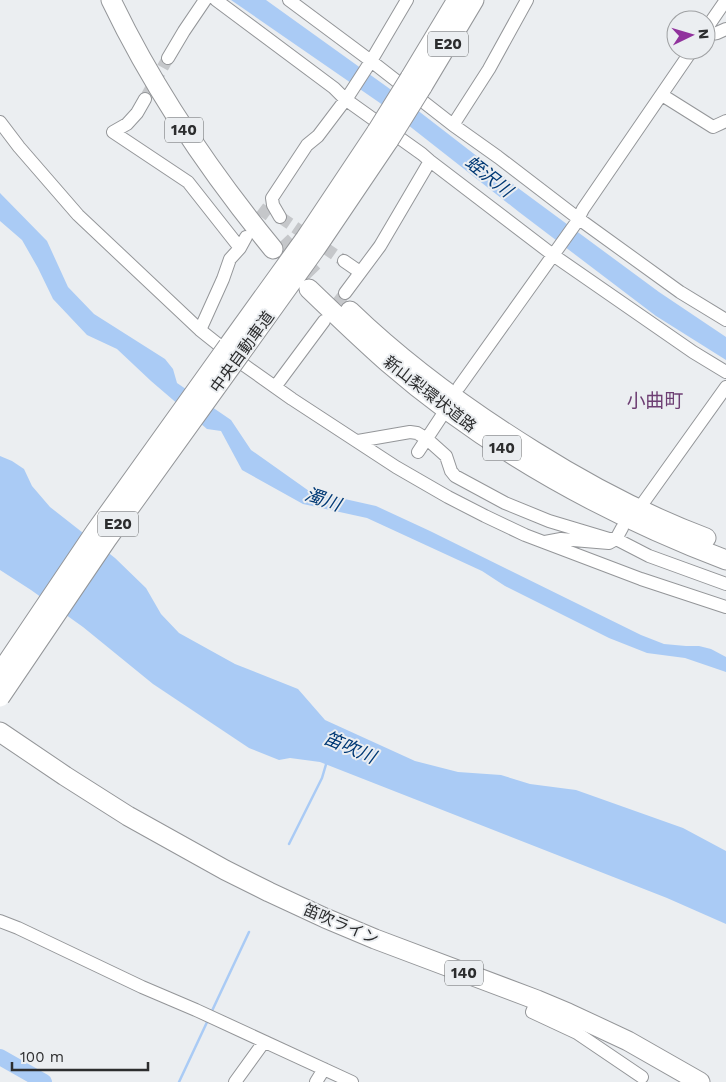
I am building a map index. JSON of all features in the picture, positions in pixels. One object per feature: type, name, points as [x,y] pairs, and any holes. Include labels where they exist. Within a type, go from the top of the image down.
[{"type":"highway","name":"140","points":[[111,0],[139,56],[188,137],[243,213],[277,245],[172,90],[149,51],[124,0]]},
{"type":"highway","name":"中央自動車道","points":[[416,83],[457,0]]},
{"type":"highway","name":"中央自動車道","points":[[0,697],[234,350],[305,239],[383,136],[416,83],[474,0]]},
{"type":"highway","name":"新山梨環状道路","points":[[726,546],[604,492],[563,469],[485,420],[434,383],[354,315],[314,285],[347,326],[387,362],[458,418],[509,452],[599,504],[648,528],[726,560]]},
{"type":"highway","name":"中央自動車道","points":[[0,672],[95,532],[234,350]]},
{"type":"highway","name":"笛吹ライン","points":[[0,732],[122,812],[251,884],[376,939],[568,1013],[628,1041],[700,1082]]},
{"type":"street","points":[[168,58],[205,0]]},
{"type":"street","points":[[216,0],[554,253],[693,352],[726,372]]},
{"type":"street","points":[[289,0],[370,63],[498,157],[577,221],[680,292],[726,320]]},
{"type":"street","points":[[280,218],[270,206],[272,198],[307,145],[318,136],[347,97],[370,63],[407,0]]},
{"type":"street","points":[[453,125],[490,69],[527,0]]},
{"type":"street","points":[[716,14],[726,0]]},
{"type":"street","points":[[459,387],[577,221],[583,209],[685,60]]},
{"type":"street","points":[[662,95],[713,127],[726,121]]},
{"type":"street","points":[[145,99],[137,113],[127,124],[113,132],[188,182],[243,242],[230,259],[224,279],[200,330]]},
{"type":"street","points":[[0,122],[78,216],[200,330],[244,365],[292,399],[396,466],[448,497],[485,516],[543,542],[641,579],[726,607]]},
{"type":"street","points":[[345,293],[380,246],[430,162]]},
{"type":"street","points":[[344,261],[360,272]]},
{"type":"street","points":[[275,387],[324,321]]},
{"type":"street","points":[[642,503],[726,387]]},
{"type":"street","points":[[418,452],[442,414]]},
{"type":"street","points":[[358,442],[410,432],[417,433],[427,439],[446,456],[455,476],[505,503],[549,521],[609,539],[619,534]]},
{"type":"street","points":[[543,542],[560,539],[610,543],[619,534]]},
{"type":"street","points":[[619,534],[649,556],[726,584]]},
{"type":"street","points":[[0,921],[352,1082]]},
{"type":"street","points":[[537,1000],[532,1012],[577,1033],[642,1077]]},
{"type":"street","points":[[235,1082],[264,1042]]},
{"type":"street","points":[[316,1082],[324,1069]]},
{"type":"water","name":"蛭沢川","points":[[231,0],[266,0],[390,89],[518,188],[659,292],[726,337],[726,360],[656,316],[380,103]]},
{"type":"water","name":"濁川","points":[[0,193],[47,241],[68,287],[94,314],[165,359],[173,369],[177,383],[231,420],[251,450],[309,491],[376,506],[641,635],[664,644],[699,646],[711,649],[726,657],[726,672],[685,658],[647,653],[609,638],[505,586],[482,571],[367,518],[303,504],[242,470],[221,431],[207,429],[117,349],[87,335],[53,299],[22,240],[0,221]]},
{"type":"water","name":"笛吹川","points":[[0,456],[24,469],[32,486],[50,507],[115,558],[146,588],[161,614],[179,633],[235,664],[298,689],[325,720],[415,761],[458,772],[501,775],[530,784],[576,790],[683,828],[726,851],[726,924],[667,898],[320,762],[290,758],[279,760],[249,748],[153,684],[83,627],[0,570]]},
{"type":"waterway","points":[[289,844],[322,778],[327,761]]},
{"type":"waterway","points":[[211,1013],[249,932]]},
{"type":"waterway","points":[[179,1082],[208,1020]]},
{"type":"waterway","points":[[0,1057],[44,1082]]},
{"type":"tunnel","points":[[145,99],[168,58]]},
{"type":"tunnel","points":[[250,231],[268,207]]},
{"type":"tunnel","points":[[280,217],[344,261]]},
{"type":"tunnel","points":[[281,241],[318,280]]},
{"type":"tunnel","points":[[327,317],[345,293]]},
{"type":"district","name":"小曲町","points":[[655,400]]}]
